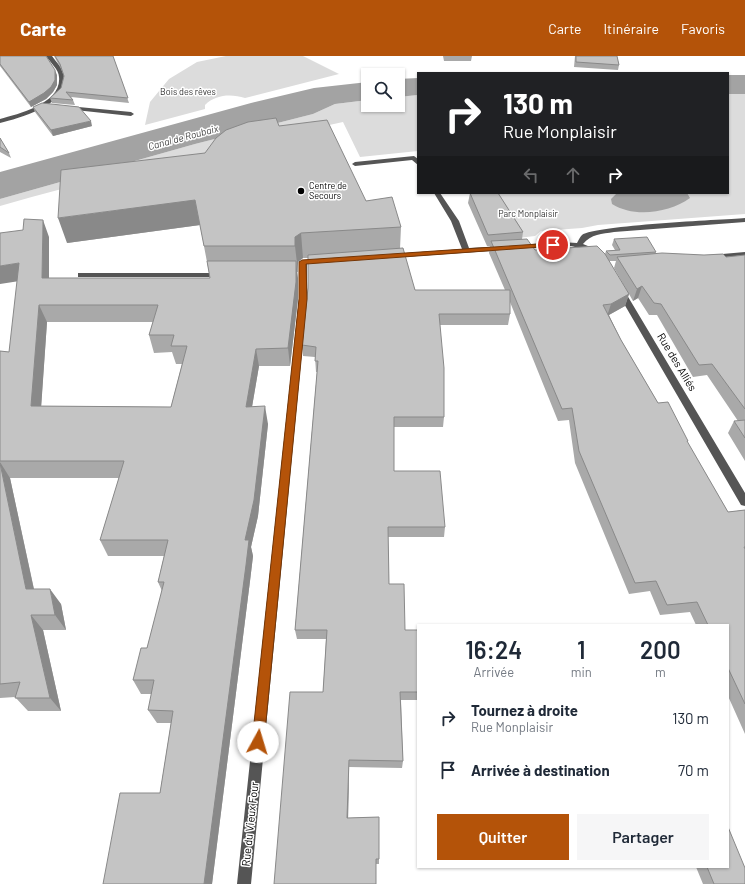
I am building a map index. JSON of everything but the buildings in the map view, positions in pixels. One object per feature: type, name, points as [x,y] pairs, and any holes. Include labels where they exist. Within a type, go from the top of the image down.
[{"type":"street","points":[[0,120],[21,115],[42,105],[57,93],[62,80],[60,72],[49,56]]},
{"type":"street","points":[[42,105],[57,107]]},
{"type":"street","points":[[64,108],[131,114]]},
{"type":"street","points":[[355,164],[414,158],[417,162]]},
{"type":"street","points":[[438,194],[454,221],[466,251]]},
{"type":"street","points":[[579,245],[585,238],[592,234],[614,230],[745,220]]},
{"type":"street","points":[[381,257],[553,245],[579,245],[590,248],[602,259]]},
{"type":"street","points":[[706,257],[745,254]]},
{"type":"street","name":"Rue du Vieux Four","points":[[244,884],[303,299],[299,275],[302,262],[326,261]]},
{"type":"street","points":[[82,275],[232,275]]},
{"type":"street","name":"Rue des Alliés","points":[[618,285],[745,502]]},
{"type":"green space","name":"Bois des rêves","points":[[226,56],[303,56],[339,74],[245,98],[235,96],[219,97],[209,101],[205,105],[205,109],[145,125],[150,102],[169,79],[197,62]]},
{"type":"green space","name":"Parc Monplaisir","points":[[729,94],[745,94],[745,214],[598,225],[582,228],[541,231],[535,236],[518,238],[490,194],[729,194]]},
{"type":"green space","points":[[417,95],[417,151],[360,157],[343,122],[171,161],[0,206],[0,199],[195,144],[313,114],[335,104],[361,101],[361,112],[405,112],[405,96]]},
{"type":"water","points":[[729,75],[745,75],[745,94],[729,94]]},
{"type":"water","points":[[417,78],[417,95],[405,96],[405,79]]},
{"type":"water","name":"Canal de Roubaix","points":[[361,83],[361,101],[335,104],[313,114],[195,144],[0,199],[0,172],[251,103],[314,88]]},
{"type":"water","points":[[616,194],[688,194],[690,198],[672,207],[651,212],[631,211],[621,208],[612,204],[611,199]]},
{"type":"place","name":"Centre de Secours","points":[[301,191]]},
{"type":"route","points":[[258,742],[303,299],[304,279],[302,262],[553,245]]}]
